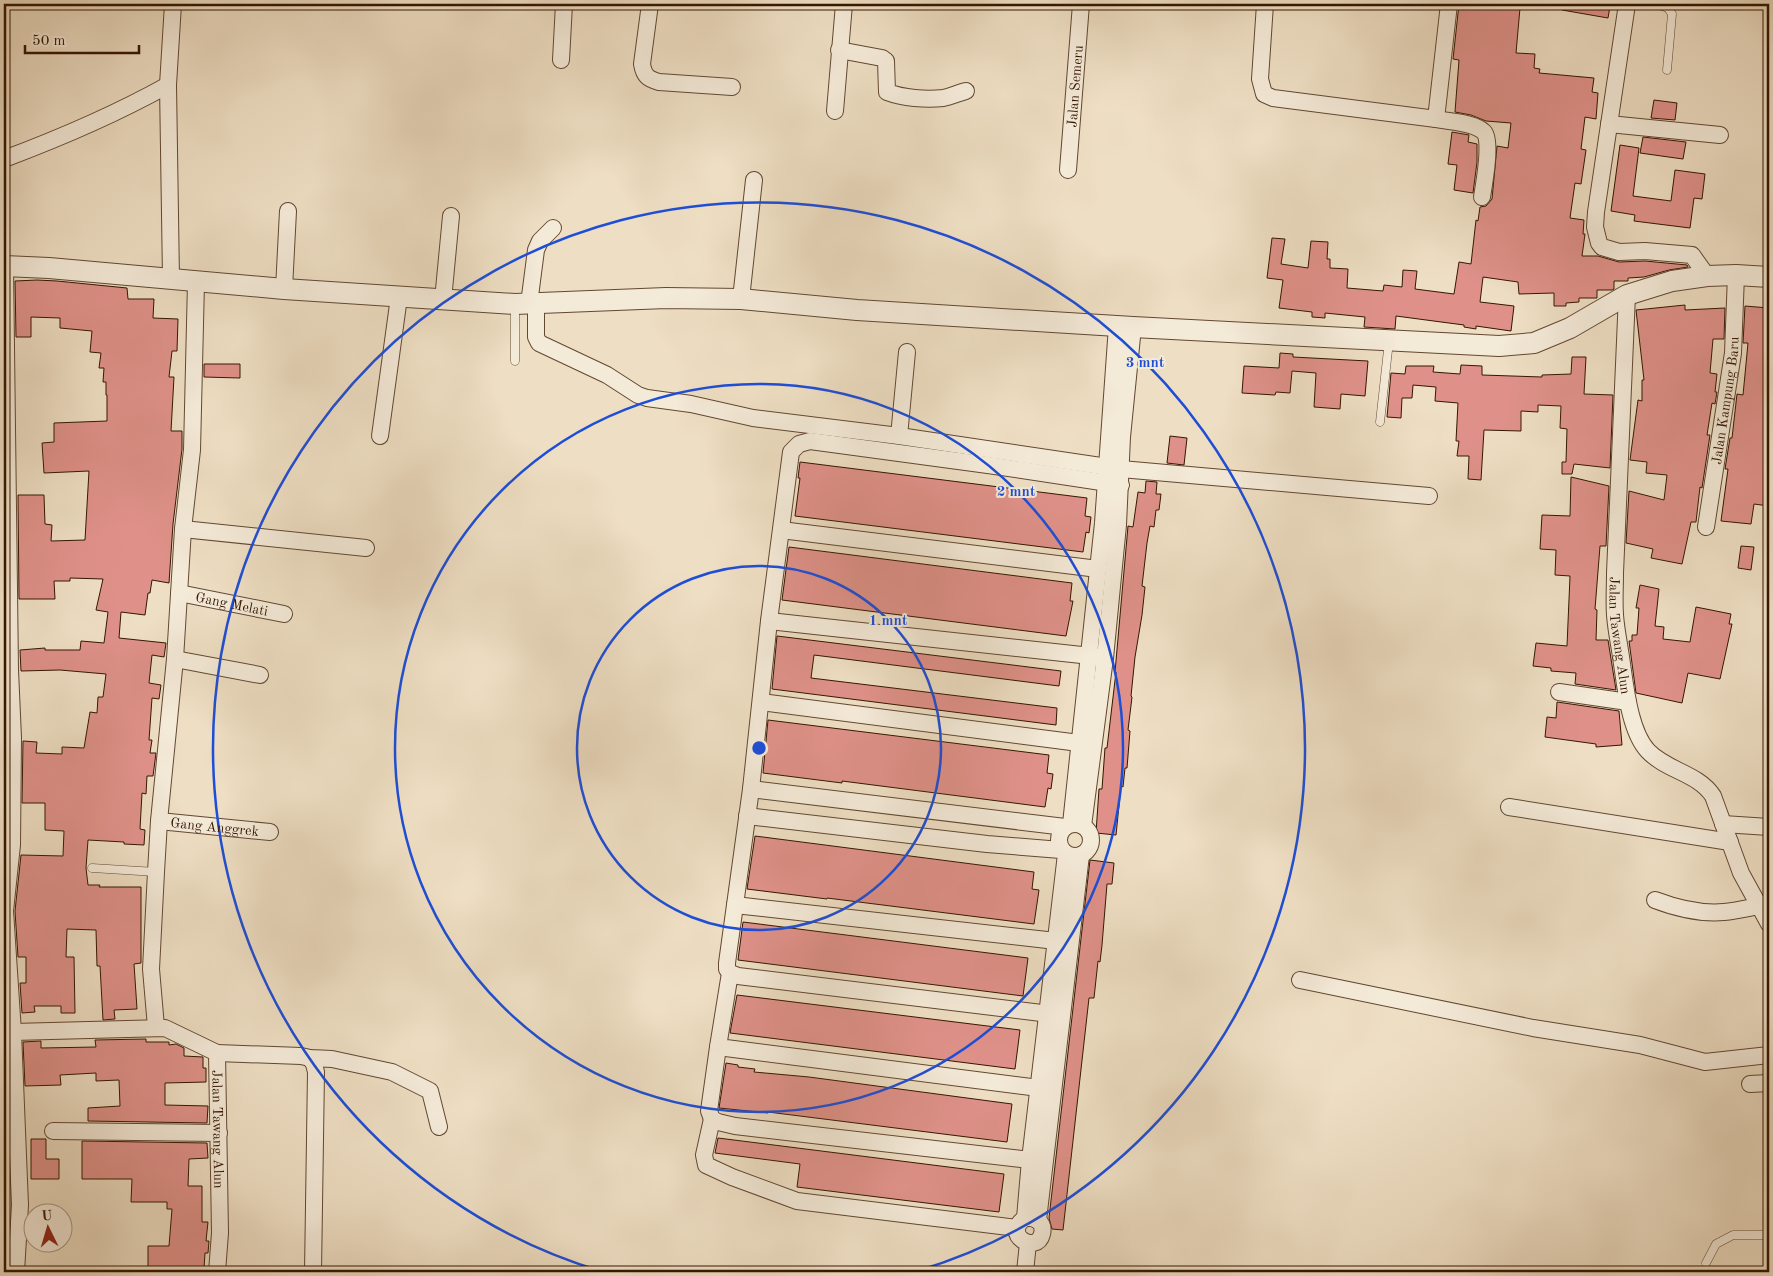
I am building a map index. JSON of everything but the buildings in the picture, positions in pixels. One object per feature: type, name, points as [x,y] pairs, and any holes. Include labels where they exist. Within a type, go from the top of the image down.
[{"type":"street","points":[[171,279],[169,92],[173,4]]},
{"type":"street","points":[[561,60],[564,4]]},
{"type":"street","points":[[650,4],[642,64],[644,73],[650,80],[732,87]]},
{"type":"street","points":[[835,111],[844,4]]},
{"type":"street","name":"Jalan Semeru","points":[[1068,170],[1081,4]]},
{"type":"street","points":[[1265,4],[1260,79],[1264,94],[1273,98],[1436,119],[1474,126],[1485,132],[1488,142],[1482,197]]},
{"type":"street","points":[[1436,119],[1449,4]]},
{"type":"street","points":[[1626,4],[1609,124],[1597,235],[1602,247],[1619,252],[1652,251],[1692,255],[1708,276]]},
{"type":"street","points":[[839,50],[882,58],[886,61],[887,92],[922,98],[943,98],[966,91]]},
{"type":"street","points":[[4,159],[50,142],[113,113],[169,92]]},
{"type":"street","points":[[1609,124],[1720,136]]},
{"type":"street","points":[[741,299],[754,180]]},
{"type":"street","points":[[284,289],[288,211]]},
{"type":"street","points":[[443,300],[451,216]]},
{"type":"street","points":[[553,228],[540,242],[536,250],[527,304],[539,343],[607,375],[638,395],[692,404],[753,418],[899,436],[1113,476]]},
{"type":"street","points":[[16,1272],[20,1205],[13,1032],[5,911],[12,845],[13,738],[10,670],[5,266],[443,300],[527,304],[666,298],[741,299],[867,310],[1125,327],[1499,346],[1534,343],[1570,328],[1627,295],[1672,281],[1708,276],[1769,277]]},
{"type":"street","name":"Jalan Kampung Baru","points":[[1706,527],[1733,353],[1736,275]]},
{"type":"street","points":[[156,1027],[151,969],[156,872],[159,820],[175,659],[183,529],[192,450],[196,282]]},
{"type":"street","name":"Jalan Tawang Alun","points":[[1627,295],[1615,573],[1615,614],[1628,702],[1635,728],[1647,750],[1666,765],[1700,781],[1708,787],[1741,873],[1769,924]]},
{"type":"street","points":[[380,436],[399,297]]},
{"type":"street","points":[[1073,826],[1079,743],[1097,657],[1098,569],[1103,523],[1113,476],[1125,327]]},
{"type":"street","points":[[899,436],[907,352]]},
{"type":"street","points":[[1113,476],[1118,525],[1073,826],[1058,838],[1069,853],[1055,1015],[1027,1222],[1018,1235],[1028,1243],[1040,1238],[1043,1232],[1042,1226],[1027,1222],[798,1201],[774,1194],[706,1164],[704,1155],[712,1119],[710,1112],[718,1047],[730,974],[727,970],[751,789],[769,621],[791,452],[799,444],[810,441],[988,465],[1113,476],[1429,496]]},
{"type":"street","points":[[183,529],[366,548]]},
{"type":"street","points":[[781,530],[1098,569]]},
{"type":"street","name":"Gang Melati","points":[[179,594],[284,614]]},
{"type":"street","points":[[769,621],[1097,657]]},
{"type":"street","points":[[175,659],[260,674]]},
{"type":"street","points":[[1559,692],[1628,702]]},
{"type":"street","points":[[761,702],[1079,743]]},
{"type":"street","points":[[747,816],[1069,853],[1087,852],[1090,845],[1089,831],[1073,826],[751,789]]},
{"type":"street","points":[[908,834],[910,807]]},
{"type":"street","points":[[1509,807],[1730,842]]},
{"type":"street","name":"Gang Anggrek","points":[[159,820],[270,832]]},
{"type":"street","points":[[1723,824],[1769,827]]},
{"type":"street","points":[[1027,1222],[1030,1160],[1039,1088],[1055,1015],[1056,941],[1069,853]]},
{"type":"street","points":[[1655,900],[1686,909],[1716,912],[1759,906]]},
{"type":"street","points":[[735,905],[1056,941]]},
{"type":"street","points":[[730,974],[1055,1015]]},
{"type":"street","points":[[1300,980],[1534,1028],[1640,1045],[1705,1062],[1769,1055]]},
{"type":"street","name":"Jalan Tawang Alun","points":[[13,1032],[156,1027],[176,1032],[217,1052],[220,1233],[217,1272]]},
{"type":"street","points":[[718,1047],[1039,1088]]},
{"type":"street","points":[[217,1052],[332,1059],[392,1072],[421,1086],[433,1097],[439,1127]]},
{"type":"street","points":[[310,1058],[316,1072],[313,1272]]},
{"type":"street","points":[[1750,1084],[1769,1083]]},
{"type":"street","points":[[712,1119],[735,1126],[1030,1160]]},
{"type":"street","points":[[53,1132],[218,1133]]},
{"type":"street","points":[[1025,1272],[1028,1243]]},
{"type":"lane","points":[[1656,4],[1668,8],[1672,14],[1672,34],[1667,70]]},
{"type":"lane","points":[[515,361],[527,304]]},
{"type":"lane","points":[[1380,422],[1389,341]]},
{"type":"lane","points":[[92,868],[156,872]]},
{"type":"lane","points":[[1706,1263],[1716,1244],[1733,1235],[1769,1235]]}]
